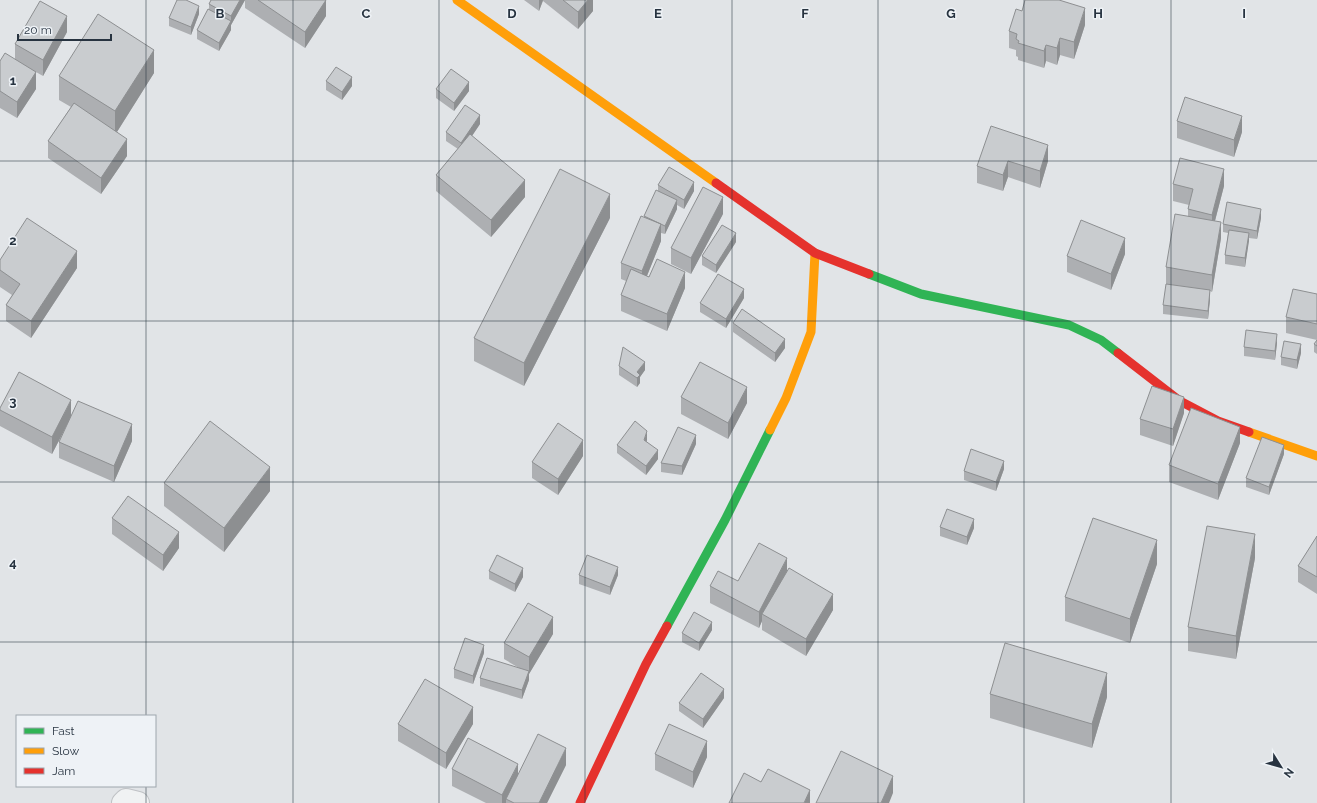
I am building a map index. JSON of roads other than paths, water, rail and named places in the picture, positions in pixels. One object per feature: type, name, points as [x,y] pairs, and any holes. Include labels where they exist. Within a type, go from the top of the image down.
[{"type":"street","points":[[457,0],[815,253],[921,294],[1069,325],[1101,340],[1180,401],[1218,421],[1317,456]]},
{"type":"street","points":[[580,803],[646,664],[725,520],[786,398],[811,332],[815,253]]},
{"type":"street","points":[[124,803],[126,800],[138,803]]}]
